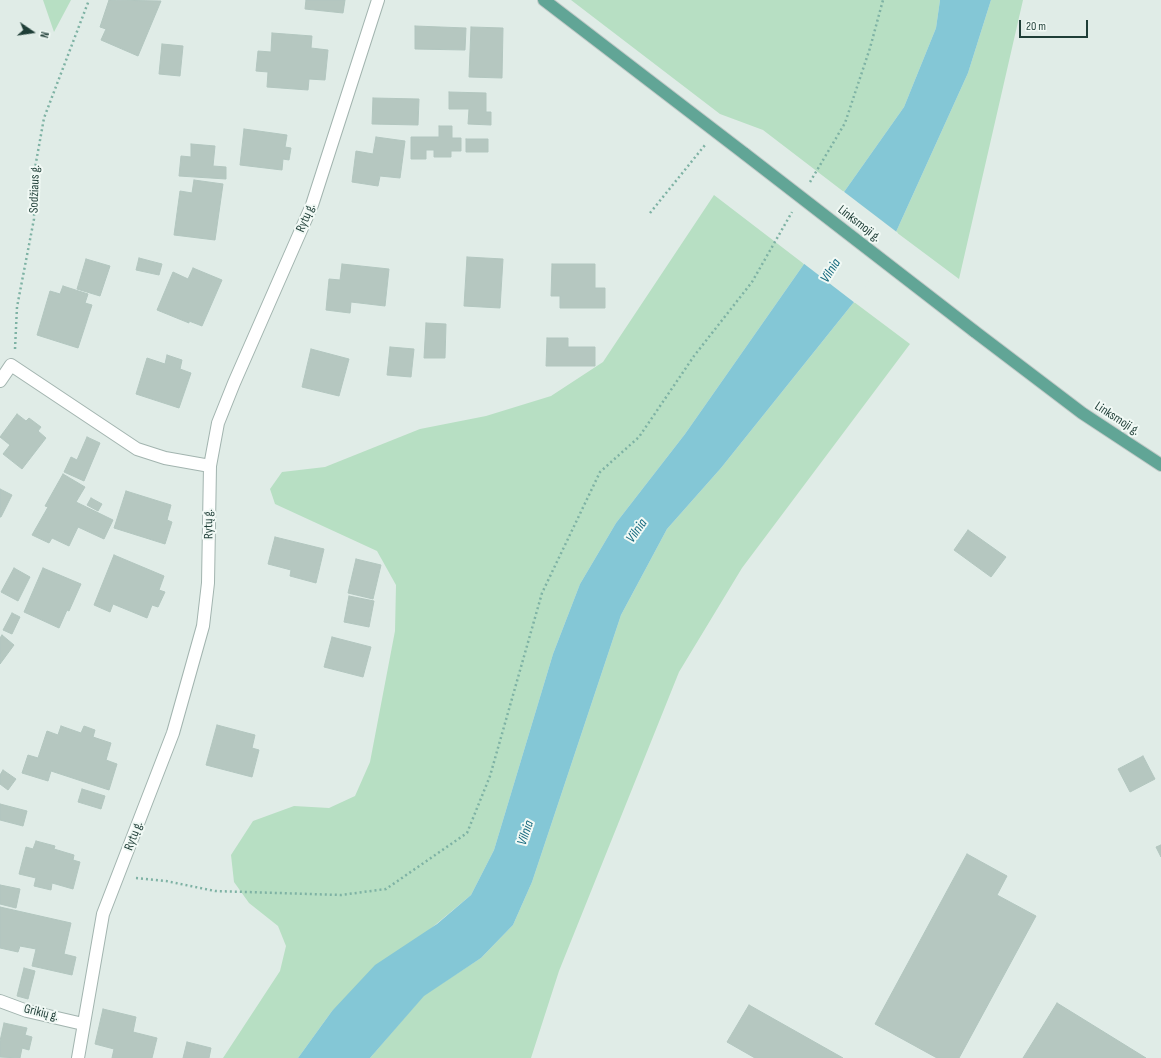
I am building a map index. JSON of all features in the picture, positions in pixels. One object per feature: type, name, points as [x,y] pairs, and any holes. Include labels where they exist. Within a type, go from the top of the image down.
[{"type":"main road","name":"Linksmoji g.","points":[[544,0],[974,332],[1082,413],[1161,464]]},
{"type":"street","name":"Rytų g.","points":[[78,1058],[103,914],[173,733],[203,626],[208,583],[210,466],[218,423],[312,205],[378,0]]},
{"type":"street","points":[[0,381],[11,365],[137,449],[165,458],[210,466]]},
{"type":"street","name":"Grikių g.","points":[[0,1001],[27,1011],[83,1024]]},
{"type":"path","name":"Sodžiaus g.","points":[[11,365],[16,342],[17,307],[34,219],[34,168],[44,118],[88,0]]},
{"type":"path","points":[[810,183],[845,123],[870,48],[883,0]]},
{"type":"path","points":[[650,213],[716,132]]},
{"type":"path","points":[[119,874],[143,880],[166,881],[215,891],[341,895],[386,889],[467,833],[490,776],[542,593],[600,472],[639,437],[694,356],[752,282],[794,209]]},
{"type":"green space","points":[[43,0],[71,0],[54,32]]},
{"type":"green space","points":[[571,0],[940,0],[936,28],[904,107],[844,192],[763,130],[720,114]]},
{"type":"green space","points":[[991,0],[1023,0],[959,279],[896,232],[968,73]]},
{"type":"green space","points":[[714,195],[804,264],[685,434],[616,523],[580,584],[553,654],[494,850],[471,895],[332,1011],[298,1058],[223,1058],[280,971],[286,946],[278,926],[249,903],[234,882],[231,855],[253,821],[294,806],[329,808],[355,796],[370,762],[395,631],[396,585],[377,551],[275,504],[270,489],[282,472],[325,467],[420,429],[486,416],[551,396],[603,362]]},
{"type":"green space","points":[[854,302],[910,344],[742,568],[679,672],[559,971],[531,1058],[370,1058],[424,995],[481,958],[513,925],[532,882],[621,615],[667,529],[721,468]]},
{"type":"water","name":"Vilnia","points":[[940,0],[991,0],[968,73],[896,232],[854,302],[721,468],[667,529],[621,615],[532,882],[513,925],[481,958],[424,996],[370,1058],[298,1058],[332,1011],[375,965],[437,924],[471,895],[494,850],[553,654],[580,584],[616,523],[685,434],[804,264],[844,192],[904,107],[936,28]]},
{"type":"pier","points":[[843,191],[898,233],[855,303],[803,263]]},
{"type":"building","points":[[109,0],[161,1],[138,56],[101,40],[106,29],[100,27]]},
{"type":"building","points":[[306,0],[345,0],[343,13],[305,9]]},
{"type":"building","points":[[415,26],[466,28],[465,50],[415,49]]},
{"type":"building","points":[[471,27],[503,28],[502,78],[469,77]]},
{"type":"building","points":[[272,33],[312,36],[311,48],[328,50],[325,80],[309,79],[308,90],[267,87],[268,72],[256,71],[258,51],[271,52]]},
{"type":"building","points":[[162,44],[183,46],[180,76],[159,74]]},
{"type":"building","points":[[449,92],[486,93],[486,112],[491,112],[491,125],[468,124],[469,109],[449,109]]},
{"type":"building","points":[[373,98],[419,99],[418,125],[372,124]]},
{"type":"building","points":[[439,126],[452,126],[452,138],[461,138],[461,151],[451,151],[451,157],[434,157],[434,150],[426,150],[426,159],[411,159],[411,137],[439,137]]},
{"type":"building","points":[[244,129],[287,135],[285,147],[291,148],[289,160],[283,159],[282,170],[240,165]]},
{"type":"building","points":[[376,137],[405,141],[400,178],[380,176],[378,186],[352,182],[356,151],[373,154]]},
{"type":"building","points":[[466,139],[488,139],[488,152],[466,152]]},
{"type":"building","points":[[191,144],[215,146],[213,166],[226,167],[226,179],[179,176],[181,156],[191,157]]},
{"type":"building","points":[[194,180],[223,184],[215,240],[174,235],[180,191],[192,193]]},
{"type":"building","points":[[467,257],[503,259],[500,308],[464,306]]},
{"type":"building","points":[[139,258],[162,264],[159,275],[136,270]]},
{"type":"building","points":[[86,259],[110,266],[100,296],[77,289]]},
{"type":"building","points":[[342,264],[389,269],[385,306],[351,302],[350,313],[326,310],[329,279],[340,280]]},
{"type":"building","points":[[552,264],[595,264],[595,288],[605,288],[605,308],[560,308],[560,296],[551,296]]},
{"type":"building","points":[[193,268],[222,280],[202,326],[189,321],[189,323],[157,310],[173,272],[188,279]]},
{"type":"building","points":[[63,286],[88,294],[85,303],[92,305],[78,348],[37,335],[50,291],[60,294]]},
{"type":"building","points":[[426,323],[446,324],[445,358],[424,358]]},
{"type":"building","points":[[547,338],[568,338],[568,347],[595,347],[595,366],[546,366]]},
{"type":"building","points":[[390,347],[414,349],[411,377],[387,375]]},
{"type":"building","points":[[311,349],[349,359],[339,396],[302,387]]},
{"type":"building","points":[[167,355],[182,360],[180,369],[191,373],[179,408],[136,394],[147,358],[165,364]]},
{"type":"building","points":[[17,414],[26,421],[29,418],[41,427],[38,431],[46,438],[22,469],[3,454],[10,445],[0,437]]},
{"type":"building","points":[[87,437],[100,443],[84,481],[64,472],[71,457],[77,460]]},
{"type":"building","points":[[63,474],[85,487],[76,502],[113,520],[104,539],[78,527],[69,546],[52,538],[49,543],[32,535],[48,507],[45,506]]},
{"type":"building","points":[[0,489],[12,495],[1,517],[0,517]]},
{"type":"building","points":[[126,491],[171,505],[167,520],[172,522],[165,544],[114,528]]},
{"type":"building","points":[[91,498],[102,504],[98,511],[87,505]]},
{"type":"building","points":[[968,530],[1006,557],[991,577],[954,550]]},
{"type":"building","points":[[275,537],[324,549],[316,583],[290,576],[291,570],[268,564]]},
{"type":"building","points":[[114,555],[164,576],[159,590],[165,592],[158,607],[152,605],[147,618],[113,604],[110,612],[94,605]]},
{"type":"building","points":[[356,559],[381,565],[373,599],[348,593]]},
{"type":"building","points":[[14,568],[30,577],[18,601],[1,592]]},
{"type":"building","points":[[43,568],[81,584],[69,611],[67,610],[59,628],[24,612]]},
{"type":"building","points":[[349,596],[374,601],[369,627],[344,622]]},
{"type":"building","points":[[12,613],[20,617],[12,634],[3,630]]},
{"type":"building","points":[[2,635],[14,645],[0,664],[0,638]]},
{"type":"building","points":[[332,637],[371,647],[363,677],[324,667]]},
{"type":"building","points":[[217,725],[255,735],[252,748],[259,750],[252,777],[206,765]]},
{"type":"building","points":[[61,726],[81,733],[84,726],[95,730],[93,737],[111,743],[106,760],[117,764],[109,790],[51,771],[48,781],[22,773],[28,755],[38,758],[47,731],[58,735]]},
{"type":"building","points":[[1143,756],[1155,779],[1130,792],[1118,769]]},
{"type":"building","points":[[3,770],[16,779],[8,790],[0,784],[0,775]]},
{"type":"building","points":[[82,789],[105,796],[101,809],[78,802]]},
{"type":"building","points":[[0,804],[27,811],[23,826],[0,820]]},
{"type":"building","points":[[36,841],[55,846],[54,849],[74,855],[73,860],[80,862],[73,889],[52,883],[51,890],[34,886],[36,878],[19,874],[26,847],[33,849]]},
{"type":"building","points":[[1161,845],[1161,857],[1156,847]]},
{"type":"building","points":[[967,854],[1007,876],[997,895],[1036,916],[959,1058],[937,1058],[875,1024]]},
{"type":"building","points":[[0,885],[20,889],[16,908],[0,904]]},
{"type":"building","points":[[0,907],[71,923],[64,954],[76,957],[72,975],[32,966],[36,949],[20,946],[18,952],[0,948]]},
{"type":"building","points":[[24,968],[35,971],[28,999],[17,996]]},
{"type":"building","points":[[1057,1003],[1146,1058],[1023,1058]]},
{"type":"building","points":[[749,1005],[843,1058],[755,1058],[727,1042]]},
{"type":"building","points":[[103,1009],[136,1017],[133,1032],[157,1038],[152,1058],[112,1058],[114,1049],[95,1044]]},
{"type":"building","points":[[4,1023],[27,1028],[25,1035],[32,1037],[29,1050],[22,1048],[20,1058],[0,1057],[0,1041]]},
{"type":"building","points":[[187,1042],[211,1048],[209,1058],[183,1058]]}]
